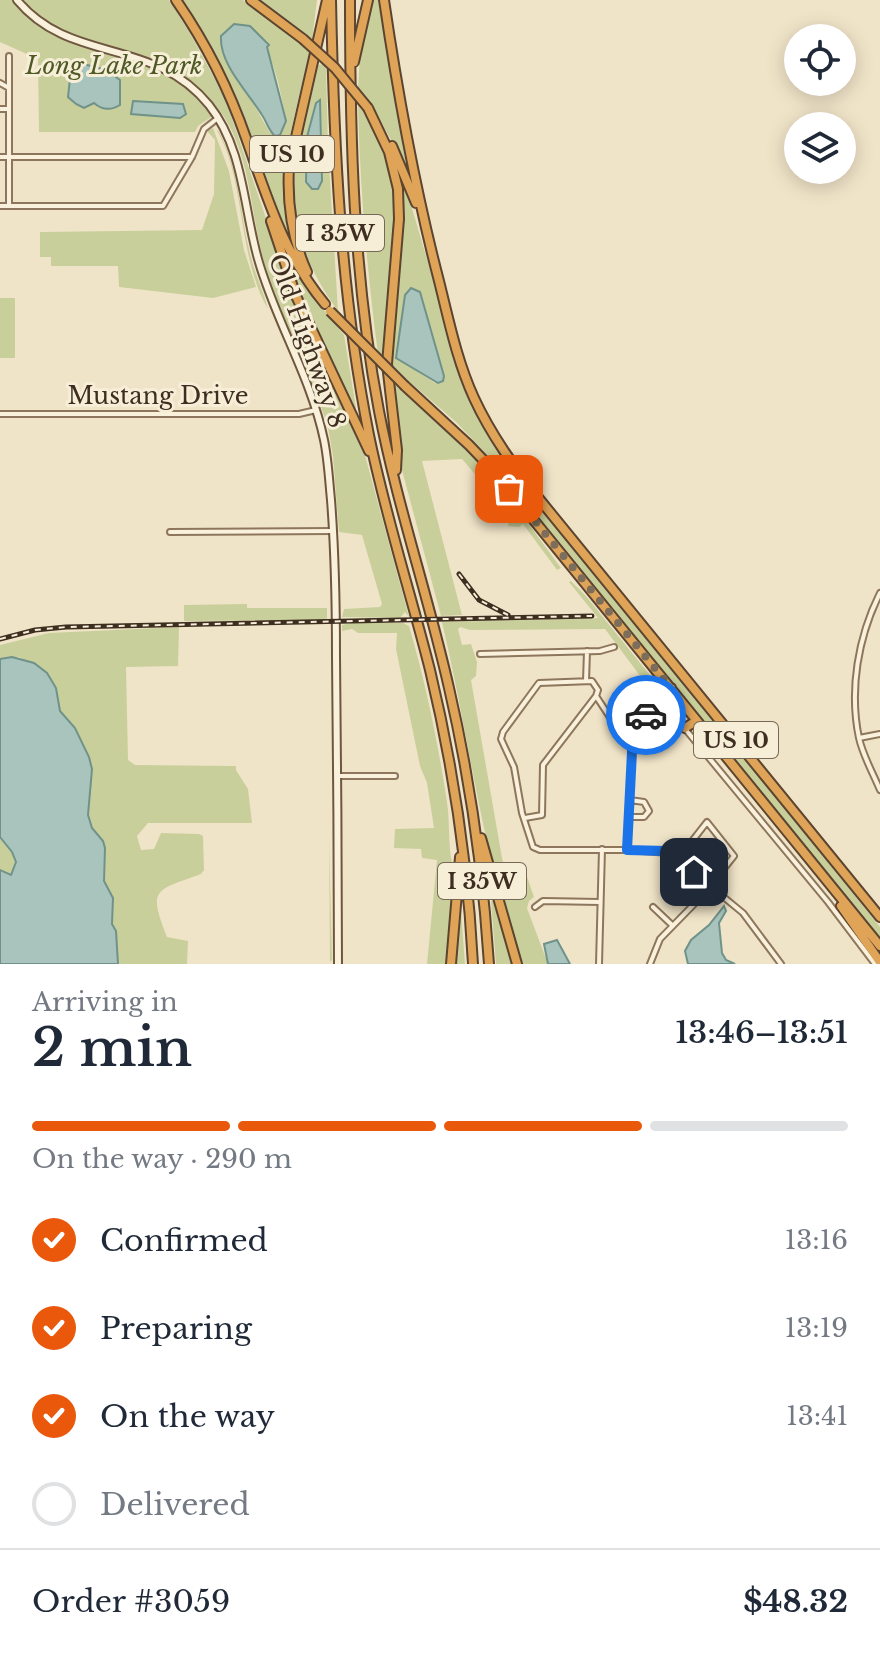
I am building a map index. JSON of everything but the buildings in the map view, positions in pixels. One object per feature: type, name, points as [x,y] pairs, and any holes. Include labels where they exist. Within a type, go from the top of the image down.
[{"type":"highway","points":[[176,0],[225,86],[271,213],[288,249],[328,307]]},
{"type":"highway","points":[[251,0],[303,39],[335,68],[368,108],[400,161],[428,237]]},
{"type":"highway","name":"US 10","points":[[329,0],[292,149],[288,190],[291,221],[311,281],[328,307],[370,354],[482,458],[880,946]]},
{"type":"highway","name":"I 35W","points":[[329,0],[334,152],[341,246],[361,394],[375,464],[436,699],[462,849],[473,964]]},
{"type":"highway","name":"I 35W","points":[[350,0],[354,208],[361,294],[374,381],[395,483],[444,666],[470,790],[489,964]]},
{"type":"highway","points":[[350,86],[361,20],[368,0]]},
{"type":"highway","name":"US 10","points":[[384,0],[407,138],[428,237],[463,370],[483,417],[503,450],[582,552],[880,917]]},
{"type":"highway","points":[[368,108],[389,152],[399,204],[387,364],[397,450],[395,483]]},
{"type":"highway","points":[[258,174],[291,283],[375,464]]},
{"type":"highway","points":[[664,707],[670,686]]},
{"type":"highway","points":[[685,728],[696,721]]},
{"type":"highway","points":[[470,790],[489,872],[517,964]]},
{"type":"highway","points":[[451,964],[462,849]]},
{"type":"highway","points":[[813,865],[878,963]]},
{"type":"street","name":"Old Highway 8","points":[[17,0],[34,17],[69,39],[141,58],[172,73],[195,91],[218,118],[236,158],[262,273],[316,410],[327,452],[333,531],[338,964]]},
{"type":"street","points":[[9,56],[9,206]]},
{"type":"street","points":[[0,83],[9,88]]},
{"type":"street","points":[[0,109],[9,109]]},
{"type":"street","points":[[0,206],[163,206],[192,157],[204,129],[218,118]]},
{"type":"street","points":[[0,157],[192,157]]},
{"type":"street","name":"Mustang Drive","points":[[0,414],[286,414],[316,410]]},
{"type":"street","points":[[170,532],[333,531]]},
{"type":"street","points":[[880,593],[858,660],[855,696],[859,738],[880,790]]},
{"type":"street","points":[[480,654],[587,651],[614,647]]},
{"type":"street","points":[[586,681],[587,651]]},
{"type":"street","points":[[525,818],[542,815],[543,765],[596,696],[598,690],[595,683],[539,683],[502,736],[502,743],[514,767],[525,818],[532,845],[537,850],[666,851],[743,913],[781,964]]},
{"type":"street","points":[[596,696],[613,722],[633,732]]},
{"type":"street","points":[[627,850],[633,732],[640,720],[655,708],[664,707],[671,710],[878,963]]},
{"type":"street","points":[[859,738],[880,734]]},
{"type":"street","points":[[337,776],[395,776]]},
{"type":"street","points":[[629,817],[644,817],[649,811],[644,802],[630,800]]},
{"type":"street","points":[[650,964],[655,946],[734,856],[707,822],[678,859]]},
{"type":"street","points":[[599,964],[602,849]]},
{"type":"street","points":[[535,907],[543,901],[600,902]]},
{"type":"street","points":[[653,907],[672,925]]},
{"type":"street","points":[[862,959],[868,954]]},
{"type":"green space","name":"Long Lake Park","points":[[0,0],[169,0],[225,98],[280,259],[363,448],[409,617],[405,612],[400,618],[342,617],[344,609],[380,607],[382,604],[362,535],[339,532],[328,428],[271,283],[259,243],[244,164],[220,111],[198,126],[195,132],[39,132],[38,59],[0,42]]},
{"type":"green space","points":[[180,0],[243,0],[310,51],[288,149],[285,197],[293,248],[270,202],[226,78]],"holes":[[[234,24],[250,26],[271,59],[286,120],[270,133],[221,36]]]},
{"type":"green space","points":[[261,0],[317,0],[312,40]]},
{"type":"green space","points":[[370,0],[378,0],[407,163],[404,164],[379,118],[358,89],[361,35]]},
{"type":"green space","points":[[324,64],[326,67],[338,311],[317,279],[296,220],[296,163],[317,65]],"holes":[[[317,101],[321,102],[322,181],[318,189],[311,188],[306,182],[307,137]]]},
{"type":"green space","points":[[358,105],[375,128],[391,167],[396,202],[386,361],[378,354],[371,292],[362,199]]},
{"type":"green space","points":[[213,128],[229,171],[244,250],[256,287],[213,298],[119,287],[118,266],[51,266],[51,257],[40,257],[40,232],[202,230],[214,194],[215,140],[207,131]]},
{"type":"green space","points":[[226,148],[238,189],[251,257],[268,309],[251,266]]},
{"type":"green space","points":[[400,168],[465,387],[500,453],[880,927],[880,939],[488,456],[456,422],[390,365],[397,169]],"holes":[[[420,292],[429,329],[435,383],[396,357],[405,295]]]},
{"type":"green space","points":[[281,245],[304,285],[344,335],[356,408],[352,409],[308,318]]},
{"type":"green space","points":[[0,298],[15,298],[15,358],[0,358]]},
{"type":"green space","points":[[392,382],[469,450],[505,492],[561,568],[557,570],[523,524],[519,527],[508,526],[510,515],[462,459],[422,461],[462,615],[441,616],[402,470]]},
{"type":"green space","points":[[571,581],[658,685],[662,700],[659,701],[605,629],[458,629],[462,645],[471,644],[477,662],[476,676],[471,680],[502,858],[506,872],[525,871],[534,897],[527,908],[548,964],[521,964],[486,837],[442,622],[598,618]]},
{"type":"green space","points":[[247,604],[247,608],[327,608],[327,620],[184,621],[184,605]]},
{"type":"green space","points":[[403,623],[409,626],[436,736],[447,802],[452,863],[456,864],[448,964],[427,964],[437,860],[422,858],[421,849],[394,848],[395,829],[434,828],[427,783],[420,766],[396,649],[397,633],[342,631],[342,625]]},
{"type":"green space","points":[[179,627],[178,666],[126,667],[128,760],[135,765],[236,766],[248,789],[252,823],[148,823],[137,836],[141,850],[154,849],[161,833],[203,836],[204,870],[165,888],[157,900],[167,937],[188,941],[187,964],[118,964],[116,931],[112,924],[113,898],[104,881],[100,839],[88,815],[89,757],[75,728],[60,711],[56,688],[47,673],[19,657],[0,659],[0,645],[49,633]]},
{"type":"green space","points":[[329,836],[332,960],[330,962]]},
{"type":"green space","points":[[0,837],[15,860],[11,875],[0,870]]},
{"type":"green space","points":[[496,900],[514,964],[496,964],[491,901]]},
{"type":"green space","points":[[459,910],[465,964],[453,964]]},
{"type":"water","points":[[234,24],[250,26],[269,45],[286,121],[280,135],[275,136],[271,131],[229,67],[221,36]]},
{"type":"water","points":[[76,62],[106,70],[120,80],[120,105],[106,109],[94,103],[84,108],[68,97],[71,70]]},
{"type":"water","points":[[320,100],[322,181],[318,189],[312,189],[306,182],[307,137],[316,103]]},
{"type":"water","points":[[133,101],[183,104],[186,114],[180,118],[131,114]]},
{"type":"water","points":[[411,288],[420,292],[444,376],[443,381],[438,383],[396,358],[405,295]]},
{"type":"water","points":[[12,657],[34,663],[47,673],[56,688],[60,711],[75,728],[89,757],[92,769],[88,815],[105,848],[104,881],[113,898],[112,924],[116,931],[118,964],[0,964],[0,870],[11,875],[16,862],[0,837],[0,659]]},
{"type":"water","points":[[724,906],[726,911],[719,923],[722,953],[726,960],[735,964],[688,964],[685,951],[691,940],[709,925]]},
{"type":"water","points":[[557,940],[570,964],[548,964],[544,944]]},
{"type":"railway","points":[[459,574],[479,600],[508,615]]},
{"type":"railway","points":[[0,639],[35,630],[66,627],[592,616]]},
{"type":"way so far","points":[[509,489],[671,688],[664,707],[655,708],[646,715]]},
{"type":"route","points":[[646,715],[633,729],[627,850],[666,851],[694,872]]}]
